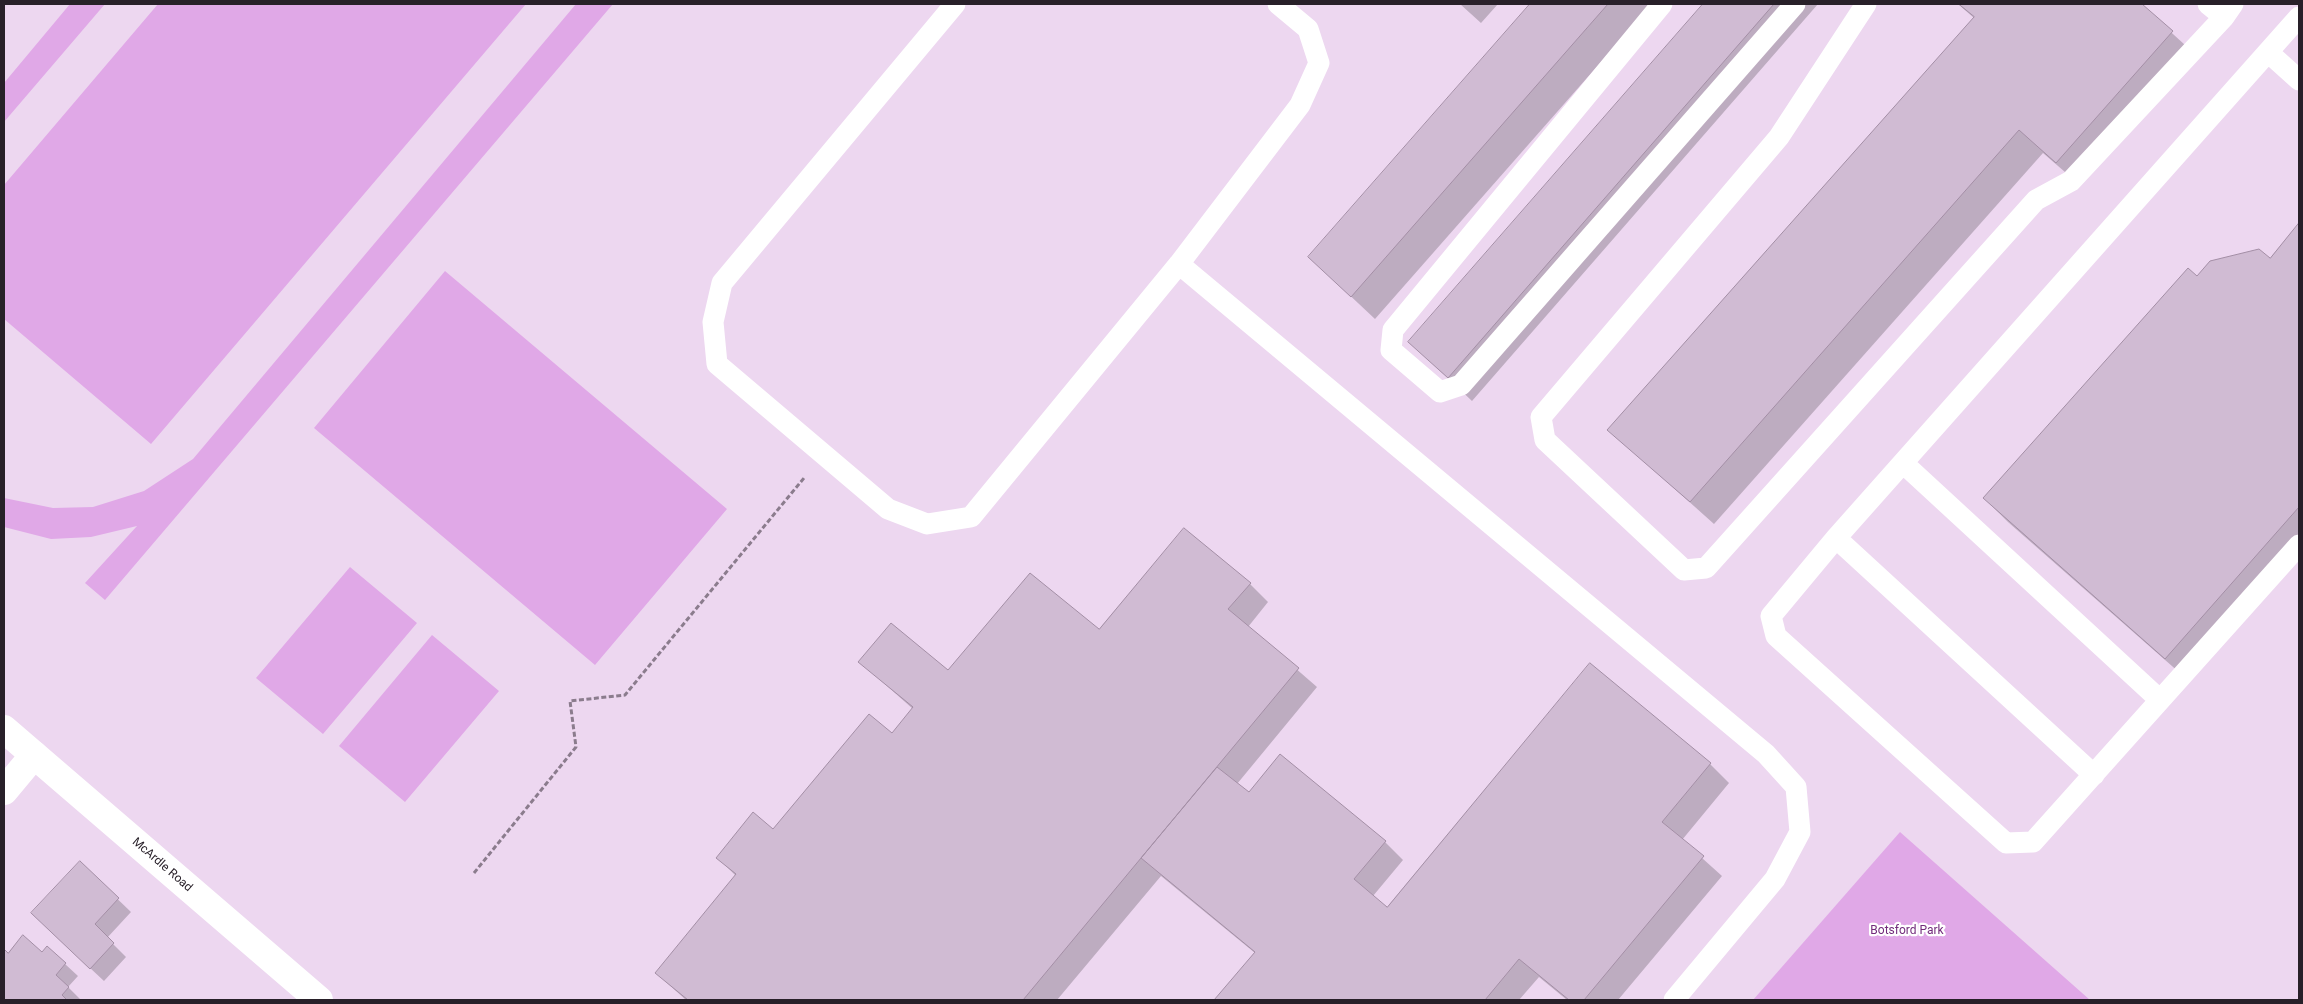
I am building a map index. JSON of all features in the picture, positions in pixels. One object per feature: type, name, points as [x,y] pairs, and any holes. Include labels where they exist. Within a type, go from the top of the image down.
[{"type":"main road","name":"McArdle Road","points":[[4,730],[319,1000]]},
{"type":"main road","points":[[4,791],[34,755]]},
{"type":"lane","points":[[955,4],[722,284],[713,322],[717,364],[888,509],[927,524],[970,517],[1179,264],[1300,105],[1318,63],[1308,29],[1278,4]]},
{"type":"lane","points":[[1662,4],[1393,330],[1391,350],[1440,392],[1461,386],[1795,4]]},
{"type":"lane","points":[[1866,4],[1779,137],[1541,417],[1545,440],[1684,570],[1706,568],[2036,200],[2071,181],[2228,11],[2208,4]]},
{"type":"lane","points":[[2299,17],[2269,54],[1836,538],[1771,616],[1776,636],[2006,843],[2033,842],[2299,545]]},
{"type":"lane","points":[[2269,54],[2299,80]]},
{"type":"lane","points":[[1179,264],[1766,754],[1796,787],[1800,832],[1775,879],[1674,1000]]},
{"type":"lane","points":[[1903,463],[2160,700]]},
{"type":"lane","points":[[1836,538],[2094,776]]},
{"type":"path","points":[[474,873],[576,747],[570,701],[625,695],[824,454]]},
{"type":"green space","points":[[70,4],[105,4],[4,122],[4,83]]},
{"type":"green space","points":[[158,4],[526,4],[151,444],[4,319],[4,185]]},
{"type":"green space","points":[[576,4],[613,4],[105,600],[85,583],[137,526],[91,537],[51,539],[4,527],[4,498],[53,508],[93,507],[144,491],[193,459]]},
{"type":"green space","points":[[445,271],[727,509],[595,665],[314,428]]},
{"type":"green space","points":[[350,567],[417,623],[323,734],[256,678]]},
{"type":"green space","points":[[432,635],[499,691],[405,802],[339,746]]},
{"type":"green space","name":"Botsford Park","points":[[1900,832],[2090,1000],[1753,1000]]},
{"type":"building","points":[[1530,4],[1608,4],[1351,297],[1308,257]]},
{"type":"building","points":[[1703,4],[1774,4],[1448,378],[1408,342]]},
{"type":"building","points":[[1959,4],[2142,4],[2173,31],[2056,163],[2019,130],[1690,502],[1607,430],[1974,17]]},
{"type":"building","points":[[2299,223],[2299,507],[2165,659],[1983,498],[2188,268],[2197,276],[2210,261],[2259,249],[2270,258]]},
{"type":"building","points":[[1184,528],[1251,583],[1228,609],[1299,668],[1023,1000],[688,1000],[655,973],[736,874],[716,858],[753,812],[773,829],[869,714],[892,733],[913,707],[858,662],[891,623],[948,670],[1030,573],[1099,629]]},
{"type":"building","points":[[1590,663],[1711,763],[1662,822],[1704,856],[1584,1000],[1569,1000],[1519,959],[1485,1000],[1214,1000],[1255,952],[1141,858],[1217,767],[1249,792],[1280,754],[1386,841],[1354,879],[1387,907]]},
{"type":"building","points":[[80,861],[119,898],[95,924],[114,943],[90,969],[31,913]]},
{"type":"building","points":[[23,935],[42,952],[47,946],[66,963],[56,975],[69,987],[62,995],[67,1000],[4,1000],[4,949],[8,953]]}]
